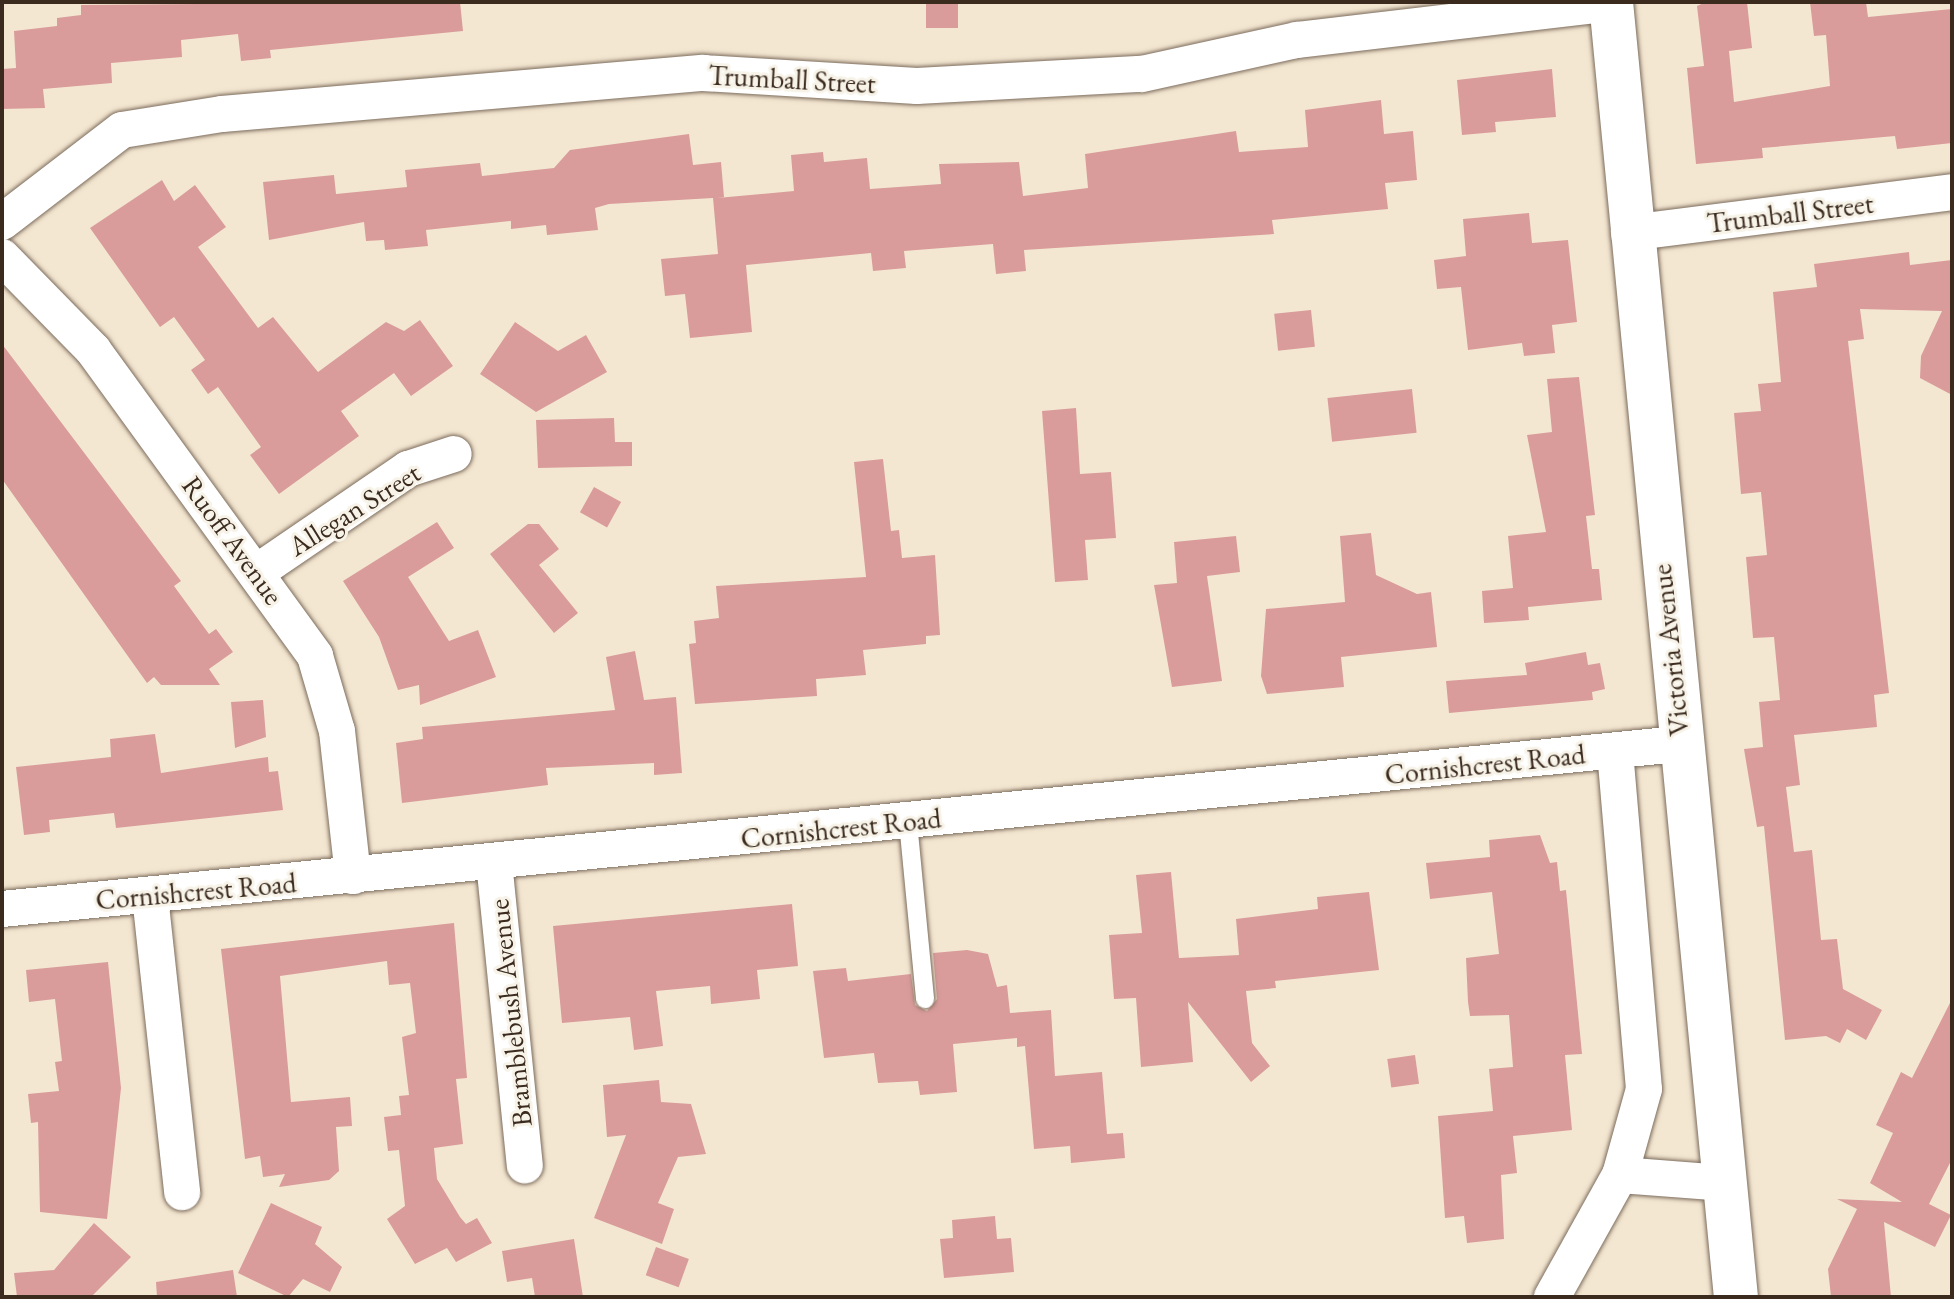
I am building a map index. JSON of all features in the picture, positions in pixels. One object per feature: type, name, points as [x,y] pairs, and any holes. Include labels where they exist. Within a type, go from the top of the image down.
[{"type":"street","name":"Trumball Street","points":[[2,222],[122,130],[222,114],[703,73],[917,86],[1142,74],[1297,40],[1611,3]]},
{"type":"street","name":"Victoria Avenue","points":[[1611,3],[1629,233],[1736,1297]]},
{"type":"street","name":"Trumball Street","points":[[1629,233],[1952,192]]},
{"type":"street","name":"Ruoff Avenue","points":[[2,257],[93,350],[315,656],[337,731],[353,876]]},
{"type":"street","name":"Allegan Street","points":[[257,572],[408,469],[454,454]]},
{"type":"street","name":"Cornishcrest Road","points":[[2,909],[1679,744]]},
{"type":"street","points":[[1552,1297],[1620,1175],[1644,1089],[1615,751]]},
{"type":"street","name":"Bramblebush Avenue","points":[[494,862],[525,1165]]},
{"type":"street","points":[[150,896],[182,1192]]},
{"type":"street","points":[[1620,1175],[1723,1183]]},
{"type":"lane","points":[[908,822],[925,999]]},
{"type":"building","points":[[460,2],[463,31],[270,50],[271,58],[241,61],[238,34],[181,40],[182,57],[111,63],[112,83],[43,89],[45,108],[2,109],[2,69],[16,68],[14,31],[57,26],[57,18],[81,15],[81,5]]},
{"type":"building","points":[[926,2],[958,2],[958,28],[926,28]]},
{"type":"building","points":[[1706,2],[1747,2],[1752,48],[1729,51],[1734,102],[1830,86],[1826,35],[1814,36],[1810,2],[1866,2],[1868,17],[1952,9],[1952,143],[1897,149],[1895,136],[1762,148],[1763,158],[1696,164],[1687,68],[1704,66],[1697,6]]},
{"type":"building","points":[[1552,69],[1556,117],[1495,122],[1496,132],[1462,135],[1457,80]]},
{"type":"building","points":[[1381,100],[1384,134],[1413,131],[1417,180],[1385,183],[1388,209],[1272,220],[1274,234],[1024,250],[1026,271],[996,274],[993,244],[904,251],[906,268],[873,271],[871,253],[746,265],[752,332],[690,338],[685,294],[665,296],[661,259],[718,254],[713,198],[609,204],[595,208],[598,230],[547,235],[546,225],[511,229],[511,221],[426,230],[428,246],[385,250],[384,240],[366,241],[364,222],[269,240],[263,182],[334,175],[336,194],[407,187],[405,170],[480,163],[482,176],[554,168],[570,150],[689,134],[693,165],[721,162],[724,197],[717,198],[794,191],[791,155],[823,152],[824,162],[867,158],[870,189],[941,184],[939,164],[1019,162],[1023,196],[1088,188],[1085,154],[1236,131],[1239,152],[1308,147],[1305,110]]},
{"type":"building","points":[[162,180],[174,201],[195,185],[226,227],[198,247],[258,328],[273,317],[318,372],[386,322],[404,331],[420,320],[453,366],[411,396],[394,373],[341,411],[359,436],[279,494],[250,455],[261,447],[218,387],[208,394],[191,370],[205,360],[174,317],[160,327],[90,228]]},
{"type":"building","points":[[1529,213],[1532,243],[1568,240],[1577,322],[1552,325],[1555,353],[1524,356],[1522,343],[1468,350],[1461,287],[1437,289],[1434,260],[1466,256],[1463,219]]},
{"type":"building","points":[[1909,252],[1910,265],[1952,260],[1952,395],[1920,378],[1921,356],[1942,311],[1860,309],[1864,339],[1848,341],[1889,693],[1874,695],[1877,727],[1794,735],[1800,785],[1786,787],[1794,852],[1812,850],[1821,940],[1837,939],[1843,989],[1882,1010],[1866,1040],[1847,1029],[1840,1043],[1826,1036],[1785,1040],[1764,826],[1757,827],[1744,749],[1763,747],[1759,702],[1780,700],[1774,637],[1753,638],[1746,557],[1767,555],[1761,492],[1741,494],[1734,413],[1761,411],[1758,384],[1781,382],[1773,292],[1817,287],[1814,264]]},
{"type":"building","points":[[1311,310],[1315,347],[1278,351],[1274,314]]},
{"type":"building","points":[[515,322],[558,351],[586,335],[607,372],[536,412],[480,374]]},
{"type":"building","points":[[2,344],[181,581],[174,586],[209,634],[216,629],[233,652],[209,669],[220,685],[161,685],[154,677],[147,683],[2,479]]},
{"type":"building","points":[[1579,377],[1595,515],[1586,516],[1592,569],[1599,569],[1602,600],[1528,607],[1529,620],[1484,623],[1482,591],[1513,588],[1508,536],[1546,532],[1527,435],[1552,432],[1547,379]]},
{"type":"building","points":[[1412,389],[1417,433],[1332,442],[1327,398]]},
{"type":"building","points":[[1076,408],[1080,474],[1111,472],[1116,538],[1085,540],[1088,580],[1055,582],[1042,411]]},
{"type":"building","points":[[614,418],[615,442],[632,442],[632,466],[538,468],[536,420]]},
{"type":"building","points":[[883,459],[891,531],[899,530],[902,558],[935,555],[940,635],[926,636],[926,644],[863,650],[866,675],[816,679],[817,696],[695,704],[689,644],[696,643],[694,621],[719,618],[716,586],[866,577],[854,462]]},
{"type":"building","points":[[594,487],[621,502],[607,527],[580,512]]},
{"type":"building","points":[[437,522],[454,548],[408,577],[449,641],[478,630],[496,677],[420,705],[419,685],[398,690],[379,637],[343,581]]},
{"type":"building","points":[[528,524],[539,524],[559,549],[539,565],[578,613],[554,633],[490,554]]},
{"type":"building","points":[[1371,533],[1376,575],[1417,594],[1431,592],[1437,647],[1341,657],[1344,687],[1267,694],[1261,676],[1266,609],[1345,602],[1340,536]]},
{"type":"building","points":[[1236,536],[1240,572],[1207,576],[1222,681],[1172,687],[1154,585],[1177,583],[1174,542]]},
{"type":"building","points":[[635,651],[644,700],[676,697],[682,773],[654,775],[654,763],[546,768],[548,785],[402,803],[396,743],[423,739],[422,727],[615,710],[606,657]]},
{"type":"building","points":[[1586,652],[1588,665],[1600,663],[1605,689],[1592,692],[1593,700],[1449,713],[1446,681],[1527,675],[1525,663]]},
{"type":"building","points":[[263,700],[266,737],[235,748],[231,702]]},
{"type":"building","points":[[155,734],[161,773],[268,757],[269,772],[278,771],[283,810],[116,828],[114,813],[49,820],[50,832],[24,835],[16,767],[111,757],[110,739]]},
{"type":"building","points":[[1540,835],[1550,863],[1557,862],[1560,891],[1566,890],[1582,1054],[1565,1055],[1572,1130],[1513,1136],[1517,1173],[1501,1175],[1504,1239],[1467,1243],[1464,1216],[1445,1218],[1438,1116],[1493,1111],[1489,1069],[1513,1067],[1509,1015],[1470,1016],[1468,1002],[1466,958],[1499,954],[1492,892],[1430,899],[1426,863],[1490,857],[1489,840]]},
{"type":"building","points":[[1171,872],[1179,958],[1239,955],[1236,919],[1318,909],[1317,897],[1369,892],[1379,970],[1275,981],[1276,988],[1246,991],[1252,1043],[1270,1066],[1251,1082],[1188,1002],[1193,1062],[1141,1067],[1136,998],[1114,999],[1109,935],[1142,933],[1136,875]]},
{"type":"building","points":[[792,904],[798,966],[757,970],[760,999],[711,1004],[710,986],[656,991],[663,1046],[634,1050],[630,1017],[562,1023],[553,926]]},
{"type":"building","points":[[454,923],[467,1078],[456,1079],[463,1144],[434,1148],[437,1179],[466,1224],[477,1218],[492,1243],[456,1262],[447,1248],[415,1264],[387,1219],[405,1206],[399,1150],[388,1151],[384,1117],[401,1115],[399,1096],[409,1095],[402,1037],[416,1033],[410,983],[389,985],[387,961],[280,976],[291,1102],[350,1097],[352,1126],[336,1127],[339,1171],[329,1180],[279,1187],[285,1174],[263,1177],[260,1156],[245,1159],[221,949]]},
{"type":"building","points":[[967,950],[988,954],[997,987],[1007,985],[1010,1013],[1051,1010],[1055,1076],[1102,1072],[1107,1134],[1123,1133],[1125,1158],[1071,1163],[1070,1146],[1034,1149],[1025,1046],[1017,1047],[1017,1038],[953,1044],[957,1092],[920,1095],[918,1081],[878,1083],[874,1053],[824,1058],[813,971],[846,968],[848,981],[911,974],[915,1005],[927,1011],[937,999],[933,953]]},
{"type":"building","points":[[108,962],[121,1088],[107,1219],[40,1212],[38,1122],[31,1123],[28,1094],[59,1091],[55,1062],[62,1061],[55,999],[29,1002],[26,970]]},
{"type":"building","points":[[1952,999],[1952,1159],[1929,1204],[1951,1215],[1935,1247],[1884,1222],[1891,1297],[1831,1297],[1828,1269],[1857,1209],[1837,1199],[1902,1202],[1870,1183],[1893,1133],[1876,1125],[1901,1072],[1912,1078]]},
{"type":"building","points":[[1415,1055],[1419,1084],[1391,1088],[1387,1059]]},
{"type":"building","points":[[659,1080],[661,1102],[691,1104],[706,1154],[678,1157],[658,1203],[674,1209],[662,1244],[594,1218],[626,1135],[607,1137],[603,1085]]},
{"type":"building","points":[[271,1203],[322,1227],[315,1244],[342,1267],[330,1292],[303,1279],[288,1297],[238,1273]]},
{"type":"building","points":[[995,1216],[997,1239],[1011,1238],[1014,1272],[944,1278],[940,1239],[953,1238],[952,1220]]},
{"type":"building","points":[[94,1223],[131,1257],[91,1297],[17,1297],[14,1273],[54,1270]]},
{"type":"building","points":[[574,1239],[583,1297],[535,1297],[532,1278],[507,1282],[502,1251]]},
{"type":"building","points":[[656,1247],[689,1259],[679,1287],[646,1275]]},
{"type":"building","points":[[233,1270],[237,1297],[157,1297],[156,1282]]}]
